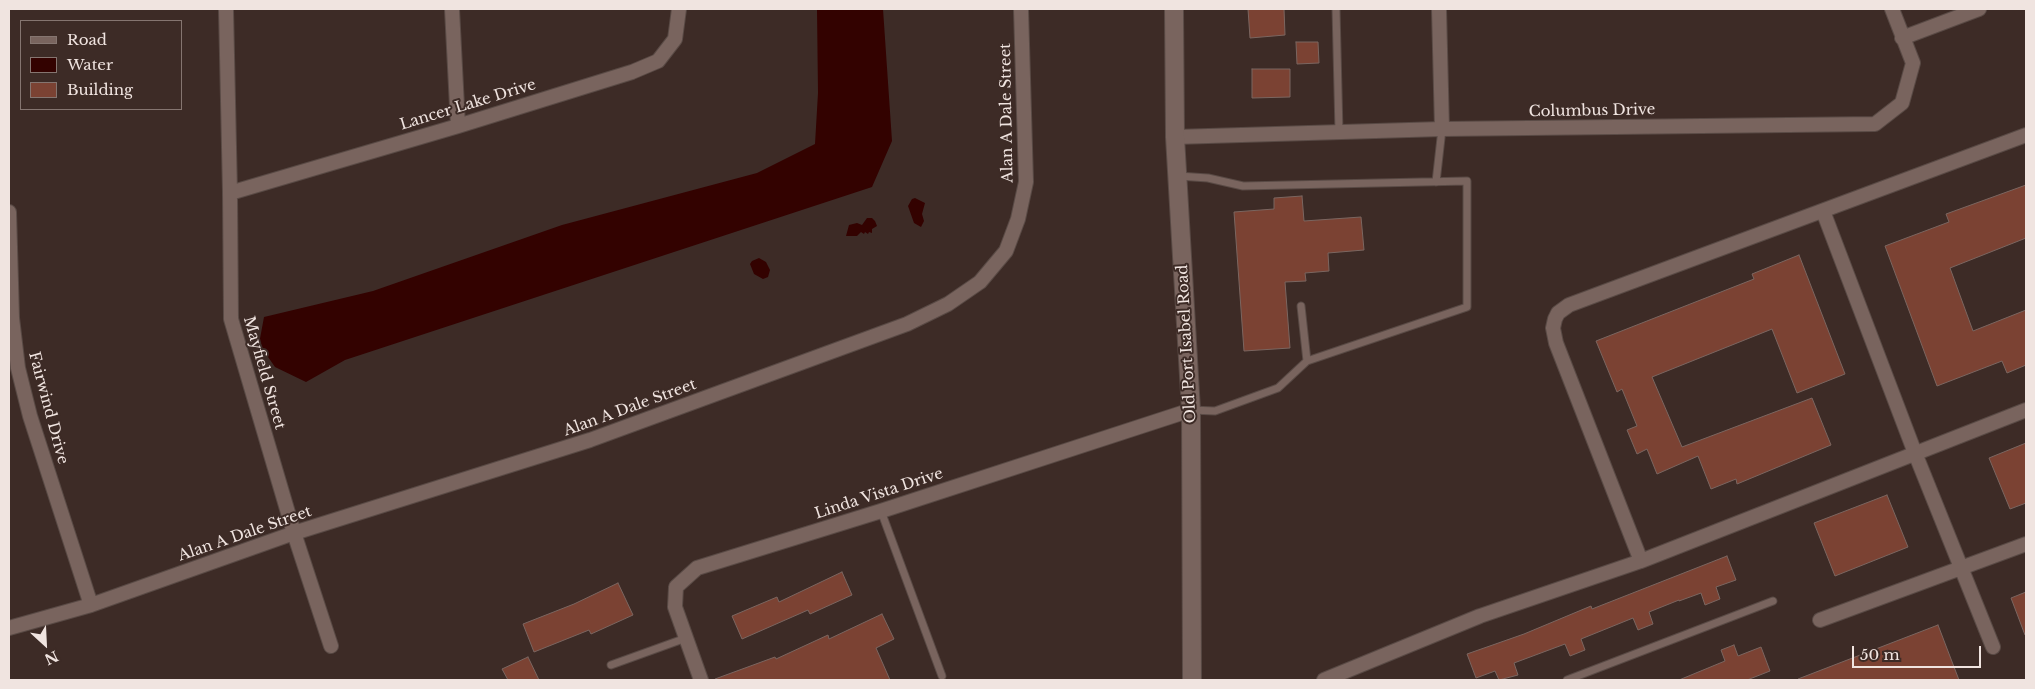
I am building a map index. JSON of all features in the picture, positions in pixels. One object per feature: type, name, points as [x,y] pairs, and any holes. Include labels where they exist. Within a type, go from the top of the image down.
[{"type":"street","name":"Mayfield Street","points":[[226,9],[231,319],[294,533],[331,646]]},
{"type":"street","points":[[452,9],[458,126]]},
{"type":"street","name":"Lancer Lake Drive","points":[[230,193],[458,126],[632,72],[658,61],[676,39],[679,9]]},
{"type":"street","name":"Alan A Dale Street","points":[[9,628],[91,605],[294,533],[599,437],[907,324],[948,304],[980,282],[1006,251],[1018,219],[1026,182],[1021,9]]},
{"type":"street","name":"Old Port Isabel Road","points":[[1174,9],[1175,137],[1191,410],[1192,680]]},
{"type":"street","points":[[1439,9],[1442,129]]},
{"type":"street","name":"Columbus Drive","points":[[1175,137],[1442,129],[1875,124],[1902,103],[1913,63],[1892,9]]},
{"type":"street","points":[[1902,38],[1979,9]]},
{"type":"street","points":[[1642,561],[1556,343],[1553,328],[1558,313],[1569,305],[2026,135]]},
{"type":"street","points":[[1823,211],[1915,453],[1993,647]]},
{"type":"street","name":"Fairwind Drive","points":[[9,212],[12,318],[18,368],[30,416],[91,605]]},
{"type":"street","name":"Linda Vista Drive","points":[[701,680],[675,607],[676,587],[697,568],[881,511],[1191,410]]},
{"type":"street","points":[[1324,680],[1480,616],[1642,561],[2026,410]]},
{"type":"street","points":[[1820,620],[2026,544]]},
{"type":"lane","points":[[1336,9],[1339,132]]},
{"type":"lane","points":[[1436,182],[1442,129]]},
{"type":"lane","points":[[1178,176],[1208,178],[1243,186],[1467,181],[1467,307],[1307,361],[1278,388],[1215,411],[1191,410]]},
{"type":"lane","points":[[1302,306],[1307,361]]},
{"type":"lane","points":[[881,511],[942,676]]},
{"type":"lane","points":[[1568,680],[1773,601]]},
{"type":"lane","points":[[611,664],[686,638]]},
{"type":"water","points":[[817,9],[883,9],[892,141],[872,187],[345,360],[306,382],[275,367],[259,344],[264,317],[373,291],[562,225],[757,173],[815,144],[818,93]]},
{"type":"water","points":[[915,198],[925,203],[922,214],[924,221],[921,227],[914,223],[908,206],[912,199]]},
{"type":"water","points":[[867,218],[872,218],[877,226],[872,229],[872,233],[869,232],[868,234],[865,232],[864,234],[861,232],[857,236],[846,236],[849,225],[857,223],[862,225]]},
{"type":"water","points":[[759,258],[766,262],[770,270],[768,277],[763,279],[754,274],[750,264]]},
{"type":"building","points":[[1248,9],[1284,9],[1285,35],[1250,38]]},
{"type":"building","points":[[1296,42],[1318,42],[1319,63],[1297,64]]},
{"type":"building","points":[[1252,69],[1290,69],[1290,97],[1252,98]]},
{"type":"building","points":[[2026,185],[2026,238],[1950,268],[1973,331],[2026,310],[2026,365],[2007,373],[2002,361],[1937,386],[1885,246],[1949,222],[1946,214]]},
{"type":"building","points":[[1302,196],[1304,221],[1361,217],[1364,250],[1328,253],[1329,271],[1305,273],[1306,281],[1285,282],[1290,348],[1244,351],[1234,212],[1274,209],[1274,198]]},
{"type":"building","points":[[1799,255],[1845,374],[1797,393],[1772,329],[1652,377],[1682,447],[1812,398],[1831,445],[1737,484],[1736,479],[1711,489],[1698,456],[1657,474],[1647,449],[1637,454],[1627,430],[1637,426],[1622,389],[1617,392],[1596,341],[1754,279],[1752,274]]},
{"type":"building","points":[[2026,443],[2026,503],[2010,509],[1989,458]]},
{"type":"building","points":[[1887,495],[1908,547],[1835,576],[1814,523]]},
{"type":"building","points":[[1727,556],[1736,580],[1716,587],[1720,599],[1705,605],[1701,593],[1679,600],[1649,612],[1653,624],[1638,630],[1633,618],[1581,639],[1585,650],[1570,656],[1565,644],[1514,663],[1518,675],[1499,680],[1495,671],[1476,678],[1467,654],[1524,634],[1591,606],[1592,609]]},
{"type":"building","points":[[842,572],[852,595],[810,614],[808,610],[742,639],[732,616],[777,597],[779,602]]},
{"type":"building","points":[[618,583],[633,615],[591,634],[589,630],[534,652],[523,624],[574,604]]},
{"type":"building","points":[[2026,592],[2026,635],[2025,635],[2011,598]]},
{"type":"building","points":[[882,614],[894,639],[876,648],[890,680],[715,680],[775,657],[776,659],[828,635],[829,639]]},
{"type":"building","points":[[1938,625],[1959,680],[1798,680],[1798,679]]},
{"type":"building","points":[[1734,645],[1738,656],[1761,647],[1770,671],[1747,680],[1679,680],[1725,661],[1721,650]]},
{"type":"building","points":[[528,657],[539,680],[508,680],[502,669]]}]
